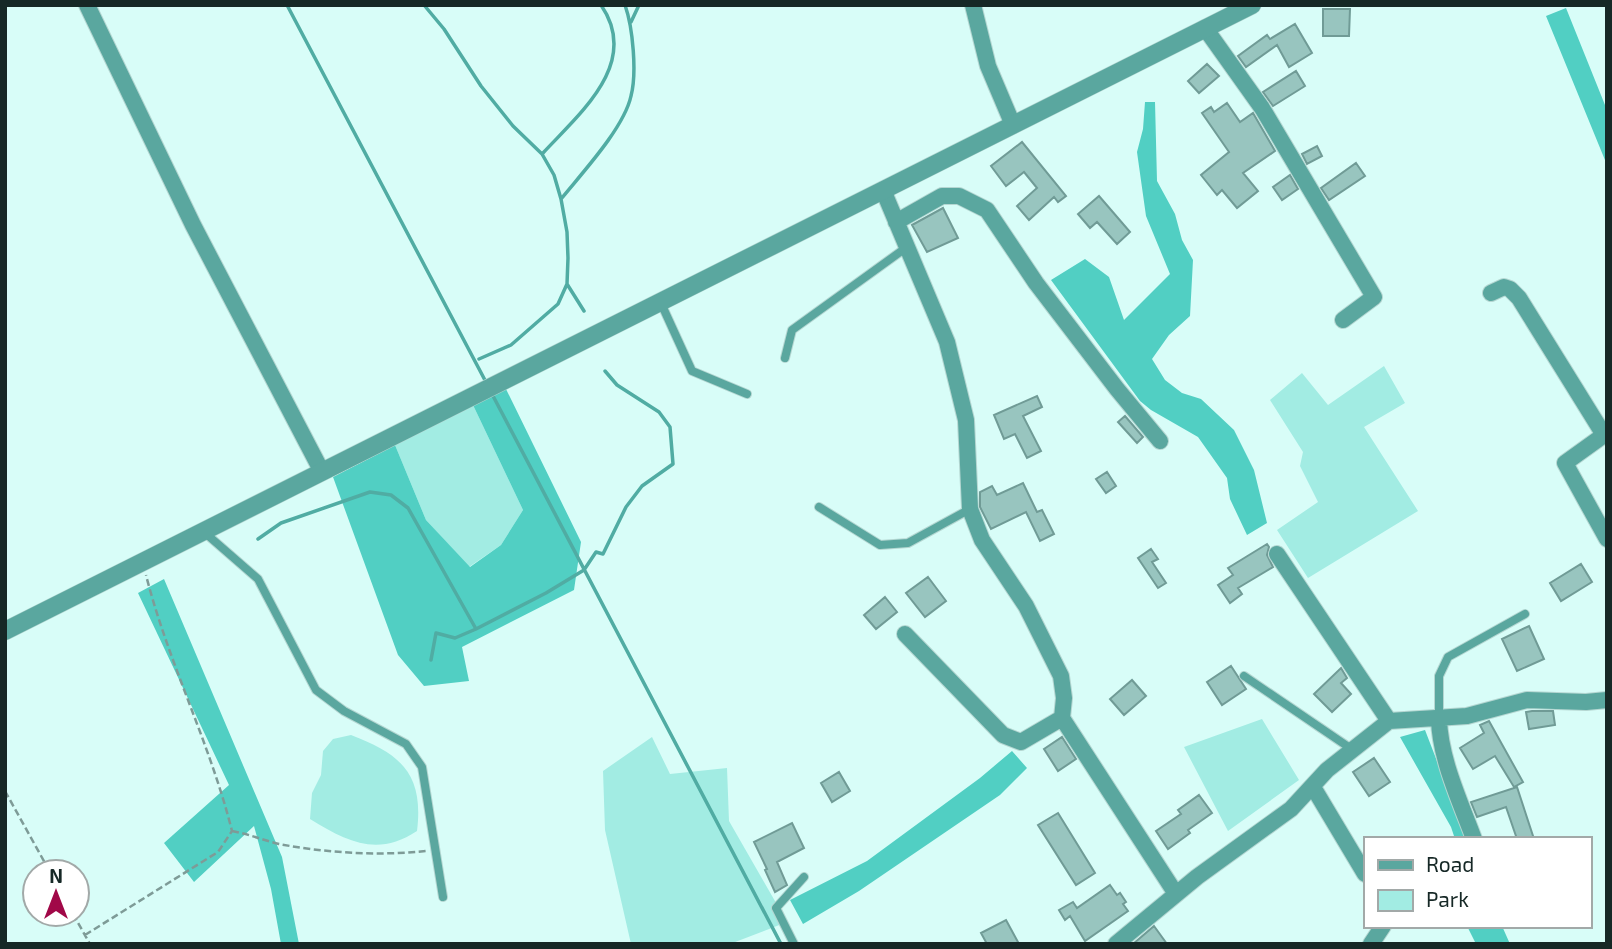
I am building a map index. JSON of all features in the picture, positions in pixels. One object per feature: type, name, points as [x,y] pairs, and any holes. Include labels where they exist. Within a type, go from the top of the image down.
[{"type":"street","points":[[87,5],[194,225],[321,470]]},
{"type":"street","points":[[973,5],[988,66],[1013,125]]},
{"type":"street","points":[[5,631],[321,470],[1252,5]]},
{"type":"street","points":[[1205,29],[1262,108],[1374,297],[1343,320]]},
{"type":"street","points":[[883,190],[947,342],[966,420],[970,509],[982,540],[1026,606],[1055,664],[1064,698],[1062,718],[1176,894]]},
{"type":"street","points":[[896,222],[942,196],[959,196],[987,210],[1036,283],[1116,389],[1160,441]]},
{"type":"street","points":[[1491,293],[1504,287],[1519,298],[1604,435],[1565,463],[1607,539]]},
{"type":"street","points":[[1277,554],[1389,721]]},
{"type":"street","points":[[905,634],[1003,735],[1021,742],[1062,718]]},
{"type":"street","points":[[1116,944],[1176,894],[1291,808],[1327,770],[1389,721],[1467,716],[1527,700],[1586,702],[1607,699]]},
{"type":"street","points":[[1439,719],[1447,763],[1473,837]]},
{"type":"street","points":[[1313,787],[1364,872]]},
{"type":"street","points":[[1371,944],[1381,928]]},
{"type":"lane","points":[[785,358],[792,330],[906,247]]},
{"type":"lane","points":[[660,301],[692,371],[747,394]]},
{"type":"lane","points":[[819,506],[880,545],[908,543],[970,509]]},
{"type":"lane","points":[[204,531],[258,579],[316,690],[344,711],[406,744],[422,767],[443,897]]},
{"type":"lane","points":[[1439,719],[1439,676],[1448,657],[1525,614]]},
{"type":"lane","points":[[1244,676],[1353,750]]},
{"type":"lane","points":[[794,944],[776,908],[804,877]]},
{"type":"path","points":[[143,562],[155,610],[199,725],[232,831]]},
{"type":"path","points":[[5,791],[42,858]]},
{"type":"path","points":[[232,831],[277,843],[321,850],[401,854],[436,850]]},
{"type":"path","points":[[85,935],[218,852],[232,831]]},
{"type":"path","points":[[81,928],[90,944]]},
{"type":"green space","points":[[1384,366],[1405,403],[1364,427],[1418,511],[1308,578],[1277,530],[1318,502],[1300,466],[1303,452],[1270,400],[1302,373],[1328,405]]},
{"type":"green space","points":[[473,405],[523,510],[501,545],[469,567],[426,520],[395,445]]},
{"type":"green space","points":[[1262,719],[1299,780],[1228,831],[1184,747]]},
{"type":"green space","points":[[351,735],[383,750],[405,769],[417,795],[417,831],[403,839],[376,845],[350,840],[310,819],[312,793],[321,775],[323,751],[333,739]]},
{"type":"green space","points":[[652,737],[670,774],[727,768],[729,821],[787,922],[730,944],[631,944],[605,830],[603,771]]},
{"type":"shaded area","points":[[1566,8],[1607,110],[1607,165],[1546,16]]},
{"type":"shaded area","points":[[1145,102],[1155,102],[1157,181],[1175,214],[1182,240],[1193,260],[1190,316],[1169,335],[1152,359],[1165,380],[1182,393],[1201,399],[1234,430],[1254,470],[1267,523],[1247,535],[1230,499],[1227,478],[1198,437],[1140,401],[1051,280],[1085,259],[1109,277],[1124,320],[1170,274],[1146,216],[1137,152],[1143,129]]},
{"type":"shaded area","points":[[505,387],[581,542],[574,590],[462,647],[469,681],[424,686],[398,655],[333,477],[395,445],[426,520],[470,567],[501,545],[523,510],[473,405]]},
{"type":"shaded area","points":[[164,579],[282,857],[299,944],[281,944],[271,889],[254,826],[194,882],[164,843],[229,785],[138,593]]},
{"type":"shaded area","points":[[1425,730],[1466,837],[1454,837],[1400,737]]},
{"type":"shaded area","points":[[1012,751],[1027,768],[1000,795],[859,891],[803,924],[790,900],[867,861],[980,778]]},
{"type":"shaded area","points":[[1468,928],[1503,928],[1510,944],[1476,944]]},
{"type":"building","points":[[1323,9],[1350,9],[1349,36],[1323,36]]},
{"type":"building","points":[[1295,24],[1312,53],[1289,67],[1277,45],[1246,67],[1238,56],[1267,35],[1270,39]]},
{"type":"building","points":[[1207,64],[1219,76],[1199,93],[1188,81]]},
{"type":"building","points":[[1296,71],[1305,86],[1273,106],[1263,92]]},
{"type":"building","points":[[1227,103],[1240,122],[1253,113],[1275,151],[1243,173],[1258,191],[1237,208],[1222,190],[1217,195],[1201,175],[1229,152],[1202,113],[1211,107],[1214,112]]},
{"type":"building","points":[[1022,142],[1066,196],[1058,202],[1054,197],[1029,220],[1017,206],[1037,188],[1024,172],[1006,186],[991,166]]},
{"type":"building","points":[[1317,146],[1322,156],[1307,164],[1302,154]]},
{"type":"building","points":[[1356,163],[1365,176],[1329,200],[1321,188]]},
{"type":"building","points":[[1290,175],[1298,189],[1282,200],[1273,187]]},
{"type":"building","points":[[1099,196],[1130,232],[1117,244],[1097,222],[1090,228],[1078,214]]},
{"type":"building","points":[[943,208],[958,238],[927,252],[912,225]]},
{"type":"building","points":[[1037,396],[1042,407],[1023,416],[1041,451],[1027,458],[1015,434],[1004,439],[994,415]]},
{"type":"building","points":[[1125,416],[1143,437],[1137,443],[1118,422]]},
{"type":"building","points":[[1107,472],[1116,486],[1106,493],[1096,479]]},
{"type":"building","points":[[1023,483],[1037,512],[1042,510],[1054,534],[1040,541],[1026,512],[991,529],[980,507],[980,492],[992,486],[997,495]]},
{"type":"building","points":[[1267,544],[1267,555],[1273,567],[1238,588],[1242,594],[1230,603],[1218,585],[1233,575],[1228,568]]},
{"type":"building","points":[[1151,549],[1158,559],[1152,562],[1166,583],[1158,588],[1138,558]]},
{"type":"building","points":[[1581,564],[1592,582],[1561,601],[1550,583]]},
{"type":"building","points":[[928,577],[946,601],[925,617],[906,593]]},
{"type":"building","points":[[885,597],[897,612],[876,629],[864,615]]},
{"type":"building","points":[[1529,626],[1544,659],[1517,671],[1502,639]]},
{"type":"building","points":[[1231,666],[1246,689],[1222,705],[1207,682]]},
{"type":"building","points":[[1341,668],[1347,678],[1341,683],[1351,694],[1332,712],[1314,694]]},
{"type":"building","points":[[1132,680],[1146,696],[1124,715],[1110,699]]},
{"type":"building","points":[[1553,711],[1555,725],[1529,729],[1526,712]]},
{"type":"building","points":[[1489,721],[1523,782],[1514,787],[1495,756],[1473,769],[1460,748],[1484,733],[1480,725]]},
{"type":"building","points":[[1062,737],[1076,759],[1058,771],[1044,749]]},
{"type":"building","points":[[1374,758],[1390,782],[1369,796],[1353,772]]},
{"type":"building","points":[[839,772],[850,791],[832,802],[821,783]]},
{"type":"building","points":[[1517,787],[1533,837],[1516,837],[1506,807],[1477,817],[1471,802]]},
{"type":"building","points":[[1199,795],[1212,813],[1168,849],[1156,831],[1181,814],[1178,810]]},
{"type":"building","points":[[1058,813],[1095,873],[1076,885],[1038,825]]},
{"type":"building","points":[[792,823],[804,848],[777,862],[787,885],[775,892],[754,842]]},
{"type":"building","points":[[1110,885],[1117,895],[1120,893],[1128,911],[1085,941],[1070,916],[1065,920],[1059,910],[1073,902],[1077,908]]},
{"type":"building","points":[[1006,920],[1019,944],[987,944],[981,933]]},
{"type":"building","points":[[1154,926],[1167,944],[1133,944]]},
{"type":"waterway","points":[[287,5],[487,384]]},
{"type":"waterway","points":[[424,5],[444,29],[481,86],[513,126],[542,154],[554,175],[567,232],[567,284],[558,304],[511,345],[479,359]]},
{"type":"waterway","points":[[543,153],[588,104],[610,67],[614,47],[612,26],[601,5]]},
{"type":"waterway","points":[[561,199],[611,136],[627,109],[634,75],[630,26],[625,5]]},
{"type":"waterway","points":[[631,22],[639,5]]},
{"type":"waterway","points":[[567,284],[584,311]]},
{"type":"waterway","points":[[431,660],[436,633],[455,638],[546,593],[584,570],[596,552],[603,554],[626,507],[642,486],[673,464],[670,427],[659,412],[617,385],[605,371]]},
{"type":"waterway","points":[[492,394],[781,944]]},
{"type":"waterway","points":[[258,539],[281,523],[370,492],[391,495],[408,508],[476,629]]}]
